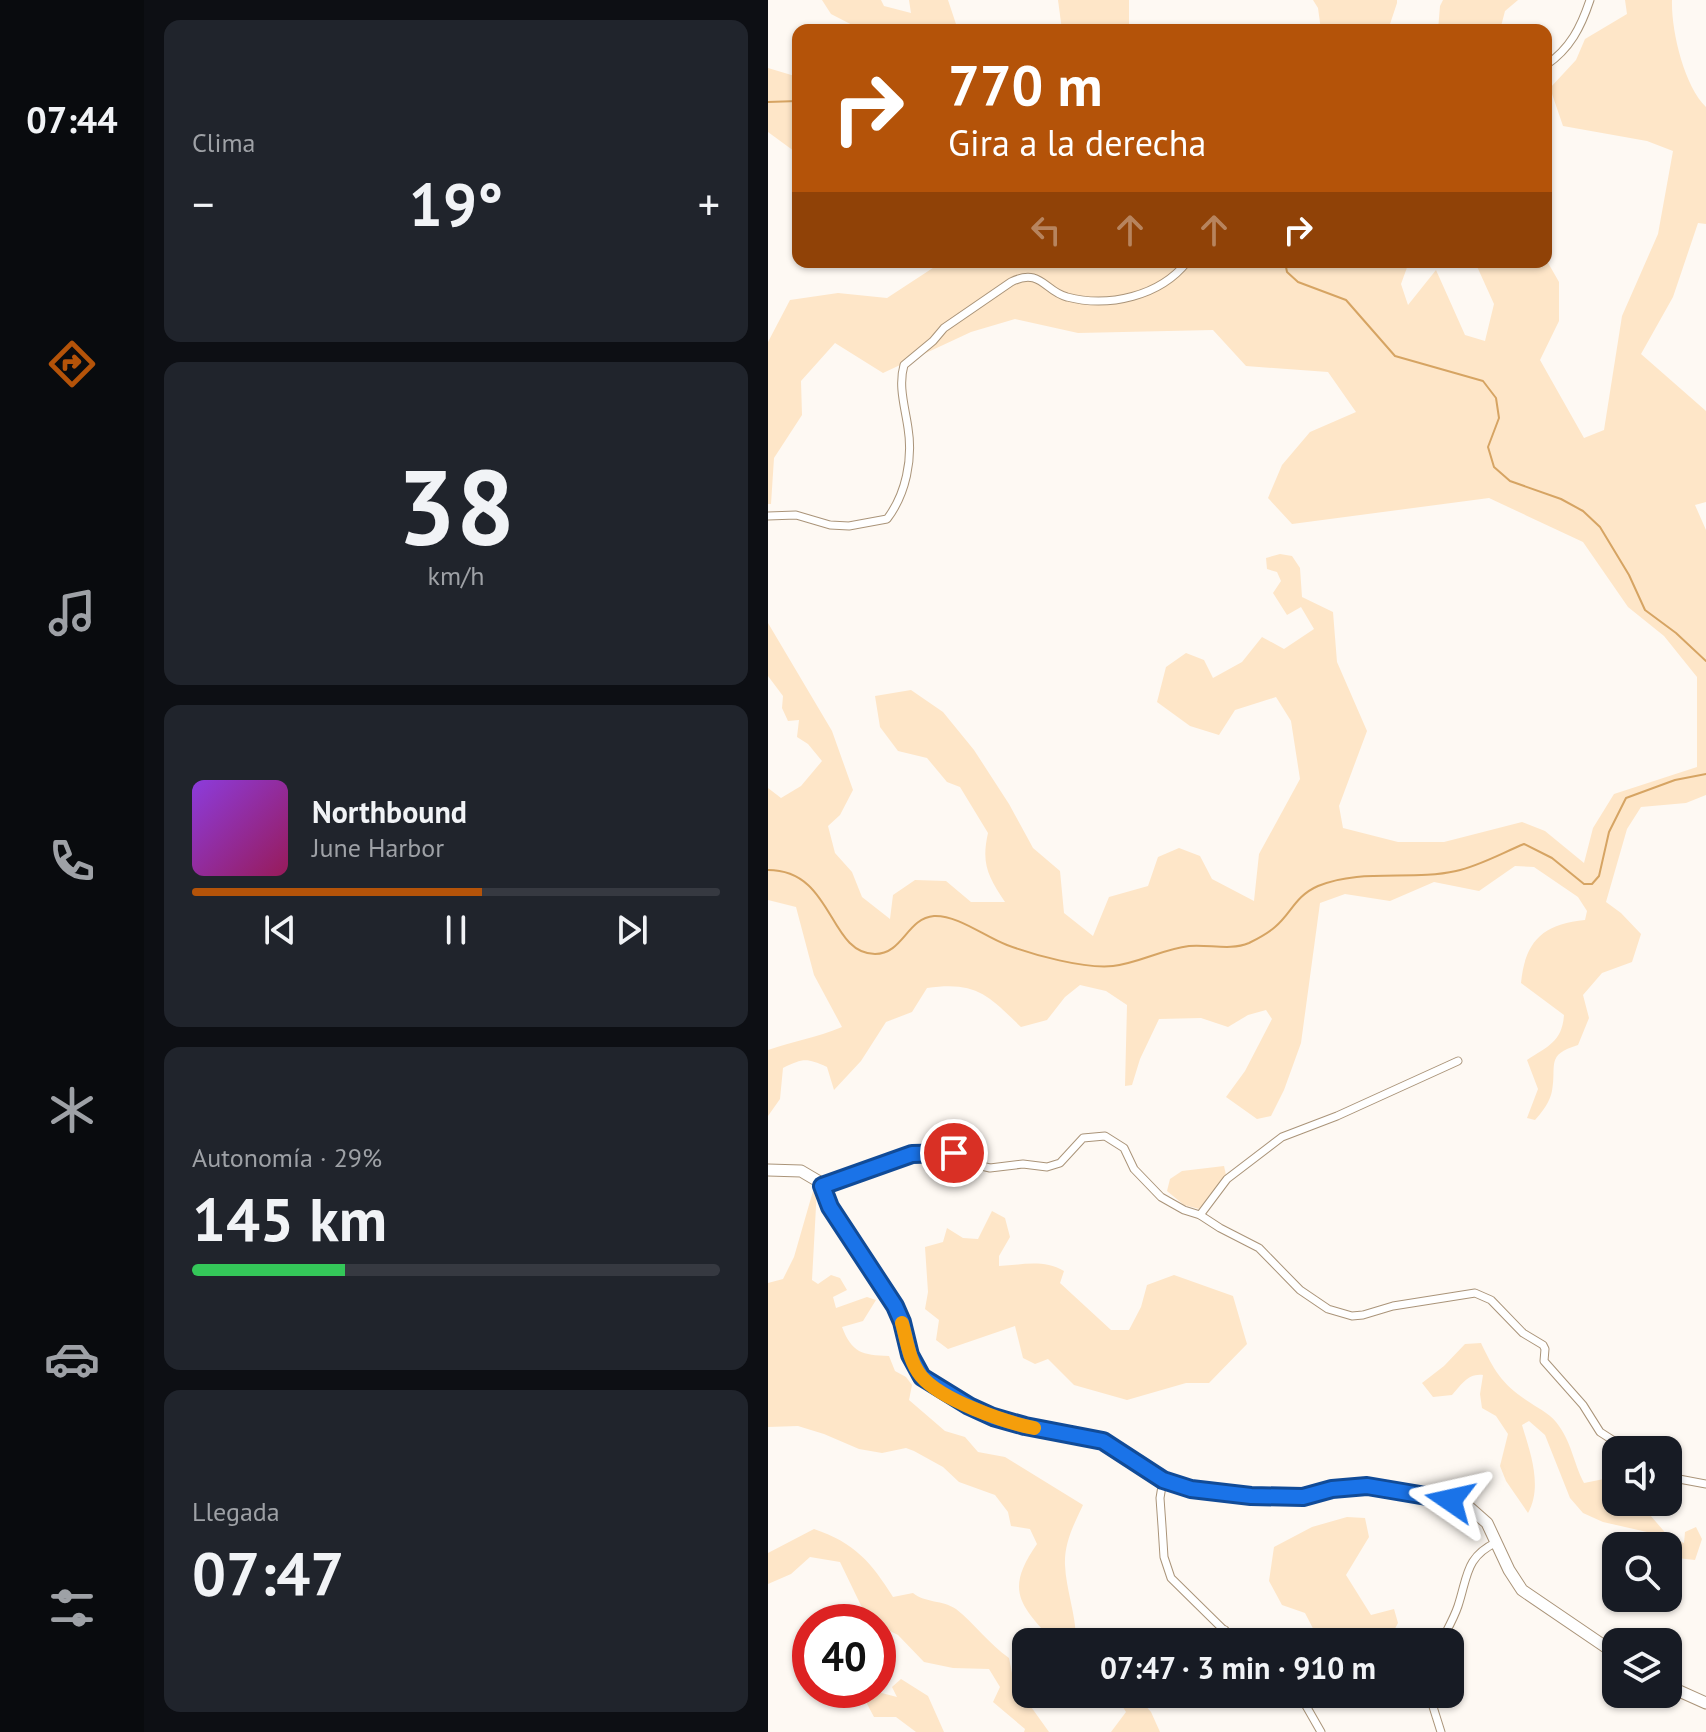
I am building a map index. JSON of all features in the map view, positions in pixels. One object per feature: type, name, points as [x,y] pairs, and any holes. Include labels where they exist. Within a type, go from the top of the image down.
[{"type":"street","points":[[1552,61],[1573,40],[1590,0]]},
{"type":"street","points":[[768,516],[796,515],[830,525],[849,526],[887,519],[899,503],[908,470],[909,431],[902,390],[904,365],[944,328],[1011,282],[1034,278],[1065,297],[1111,299],[1155,290],[1169,282],[1182,268]]},
{"type":"street","points":[[1200,1215],[1227,1179],[1282,1137],[1337,1116],[1458,1061]]},
{"type":"street","points":[[822,1186],[912,1154],[954,1153],[990,1168],[1023,1164],[1047,1167],[1060,1163],[1083,1138],[1096,1136],[1118,1142],[1134,1169],[1161,1197],[1259,1248],[1300,1290],[1328,1309],[1363,1315],[1453,1295],[1484,1295],[1523,1333],[1543,1345],[1544,1361],[1606,1436]]},
{"type":"street","points":[[768,1170],[801,1171],[822,1186],[830,1207],[895,1306],[910,1355],[922,1377],[946,1394],[993,1417],[1036,1429],[1103,1441],[1163,1480],[1191,1489],[1303,1497],[1350,1486],[1394,1489],[1450,1500],[1470,1508],[1487,1523],[1522,1590],[1602,1644]]},
{"type":"street","points":[[1163,1480],[1160,1498],[1164,1557],[1171,1578],[1223,1628]]},
{"type":"street","points":[[1682,1480],[1706,1484]]},
{"type":"street","points":[[1448,1628],[1458,1607],[1466,1572],[1484,1548],[1497,1542]]},
{"type":"street","points":[[1682,1692],[1706,1703]]},
{"type":"street","points":[[1307,1708],[1321,1732]]},
{"type":"street","points":[[1433,1708],[1441,1732]]},
{"type":"shaded area","points":[[822,0],[881,0],[884,6],[911,13],[909,0],[948,0],[956,24],[850,24],[831,14]]},
{"type":"shaded area","points":[[1058,0],[1129,0],[1129,24],[1061,24]]},
{"type":"shaded area","points":[[1313,0],[1397,0],[1390,24],[1320,24],[1318,8]]},
{"type":"shaded area","points":[[1443,0],[1518,0],[1505,11],[1502,24],[1438,24]]},
{"type":"shaded area","points":[[1625,0],[1672,0],[1680,57],[1691,86],[1706,107],[1706,224],[1698,223],[1673,297],[1641,354],[1706,411],[1706,502],[1695,505],[1706,530],[1706,795],[1686,803],[1641,807],[1627,829],[1606,902],[1641,934],[1632,962],[1602,973],[1583,995],[1589,1018],[1578,1045],[1561,1053],[1554,1062],[1551,1095],[1540,1114],[1535,1120],[1527,1118],[1538,1089],[1527,1060],[1557,1037],[1564,1015],[1521,983],[1523,969],[1538,938],[1557,926],[1585,920],[1587,911],[1578,897],[1534,867],[1515,866],[1479,891],[1434,882],[1390,901],[1345,894],[1320,903],[1301,1043],[1271,1116],[1257,1119],[1226,1097],[1245,1071],[1272,1019],[1266,1010],[1248,1015],[1228,1027],[1201,1018],[1159,1019],[1140,1059],[1132,1085],[1125,1086],[1127,1005],[1106,991],[1080,985],[1065,997],[1047,1020],[1021,1027],[980,993],[958,987],[927,988],[912,1012],[886,1022],[861,1061],[834,1090],[827,1067],[805,1060],[783,1068],[780,1099],[768,1116],[768,1050],[842,1027],[814,975],[796,907],[768,900],[768,788],[781,798],[801,786],[822,761],[808,744],[797,737],[799,720],[788,721],[782,708],[783,696],[768,676],[768,623],[832,731],[853,790],[840,815],[828,826],[835,853],[852,872],[862,897],[890,919],[893,895],[915,880],[946,881],[971,902],[1005,902],[994,885],[986,862],[988,833],[960,787],[947,782],[927,758],[898,751],[880,727],[875,696],[911,690],[943,712],[974,750],[1033,848],[1060,871],[1064,913],[1093,936],[1109,897],[1148,886],[1158,857],[1179,848],[1200,856],[1212,879],[1254,901],[1259,854],[1300,779],[1291,721],[1276,697],[1235,710],[1219,735],[1190,726],[1157,702],[1166,667],[1186,653],[1204,660],[1213,678],[1242,662],[1262,637],[1284,649],[1314,629],[1301,607],[1287,615],[1273,593],[1281,581],[1277,572],[1267,569],[1266,558],[1280,554],[1292,556],[1300,568],[1302,597],[1333,612],[1337,662],[1367,731],[1339,806],[1343,828],[1398,842],[1444,842],[1522,822],[1545,831],[1584,863],[1593,828],[1614,794],[1697,767],[1697,677],[1664,636],[1628,607],[1583,542],[1489,498],[1292,524],[1268,498],[1282,465],[1310,432],[1356,412],[1328,372],[1246,366],[1213,330],[1078,333],[1015,319],[971,332],[883,373],[835,343],[801,381],[802,415],[774,458],[771,504],[768,504],[768,342],[790,300],[838,293],[887,298],[933,268],[1407,268],[1401,284],[1408,305],[1436,270],[1465,335],[1485,341],[1494,304],[1478,268],[1551,268],[1559,282],[1559,321],[1540,360],[1584,438],[1604,430],[1622,316],[1658,234],[1673,151],[1647,141],[1563,126],[1552,86],[1576,60],[1585,39],[1627,14]]},
{"type":"shaded area","points":[[768,68],[792,75],[792,150],[768,132]]},
{"type":"shaded area","points":[[1224,1166],[1226,1175],[1199,1209],[1184,1205],[1167,1191],[1170,1179],[1182,1171]]},
{"type":"shaded area","points":[[817,1188],[812,1280],[818,1284],[831,1275],[840,1278],[847,1290],[833,1297],[836,1308],[867,1297],[876,1300],[863,1321],[842,1327],[854,1347],[872,1355],[889,1356],[895,1371],[912,1385],[909,1400],[945,1431],[965,1437],[978,1452],[1005,1457],[1083,1505],[1070,1534],[1065,1557],[1075,1628],[1042,1628],[1025,1606],[1020,1596],[1021,1573],[1037,1544],[1030,1529],[1011,1526],[1008,1512],[995,1495],[959,1482],[943,1467],[906,1448],[882,1453],[859,1449],[798,1426],[768,1427],[768,1283],[783,1279],[794,1257],[813,1191]]},
{"type":"shaded area","points":[[992,1211],[1005,1218],[1010,1237],[999,1256],[999,1266],[1040,1264],[1064,1271],[1060,1283],[1111,1330],[1129,1330],[1141,1307],[1147,1285],[1174,1275],[1233,1296],[1247,1344],[1209,1383],[1186,1383],[1127,1400],[1074,1385],[1048,1359],[1035,1364],[1023,1358],[1015,1326],[948,1349],[936,1340],[939,1320],[925,1309],[928,1292],[925,1247],[943,1242],[947,1228],[963,1238],[978,1239]]},
{"type":"shaded area","points":[[1481,1343],[1504,1382],[1556,1422],[1566,1437],[1584,1483],[1602,1479],[1602,1516],[1651,1516],[1665,1532],[1647,1532],[1603,1522],[1583,1513],[1570,1498],[1545,1435],[1529,1421],[1522,1425],[1535,1480],[1535,1492],[1528,1513],[1506,1481],[1500,1466],[1508,1434],[1496,1416],[1482,1408],[1480,1394],[1483,1375],[1469,1378],[1452,1395],[1433,1397],[1422,1383],[1465,1344]]},
{"type":"shaded area","points":[[1347,1517],[1365,1518],[1369,1537],[1346,1575],[1371,1615],[1394,1609],[1398,1623],[1395,1628],[1313,1628],[1305,1613],[1282,1605],[1269,1581],[1274,1547],[1312,1527]]},
{"type":"shaded area","points":[[1696,1527],[1702,1539],[1695,1560],[1682,1559],[1682,1542],[1685,1532]]},
{"type":"shaded area","points":[[814,1529],[841,1541],[861,1555],[893,1597],[913,1593],[956,1609],[1009,1658],[1012,1708],[1032,1708],[1049,1732],[1024,1732],[1025,1729],[993,1702],[1000,1687],[989,1669],[953,1668],[924,1662],[896,1634],[896,1604],[860,1604],[840,1562],[810,1557],[791,1574],[768,1584],[768,1553]]},
{"type":"shaded area","points":[[901,1679],[928,1696],[944,1732],[916,1732],[896,1717],[874,1717],[869,1708],[896,1708],[896,1683]]},
{"type":"shaded area","points":[[1124,1708],[1147,1708],[1160,1732],[1111,1732],[1126,1712]]},
{"type":"waterway","points":[[768,102],[792,101]]},
{"type":"waterway","points":[[1286,268],[1298,282],[1346,300],[1395,356],[1483,381],[1496,398],[1499,418],[1488,447],[1494,467],[1510,481],[1561,499],[1583,511],[1600,527],[1629,575],[1645,610],[1706,661]]},
{"type":"waterway","points":[[768,870],[790,874],[806,883],[848,941],[860,950],[875,954],[884,952],[899,943],[917,923],[934,916],[952,919],[1007,945],[1045,957],[1113,966],[1179,948],[1234,947],[1249,943],[1275,927],[1310,890],[1334,881],[1352,877],[1456,871],[1524,844],[1552,858],[1584,884],[1592,884],[1599,876],[1609,832],[1626,798],[1675,780],[1706,774]]},
{"type":"slow traffic","points":[[902,1323],[914,1366],[931,1385],[981,1412],[1034,1428]]},
{"type":"route","points":[[954,1153],[912,1154],[822,1186],[830,1207],[895,1306],[914,1366],[931,1385],[993,1417],[1103,1441],[1175,1486],[1251,1496],[1303,1497],[1332,1489],[1367,1486],[1450,1500]]}]
